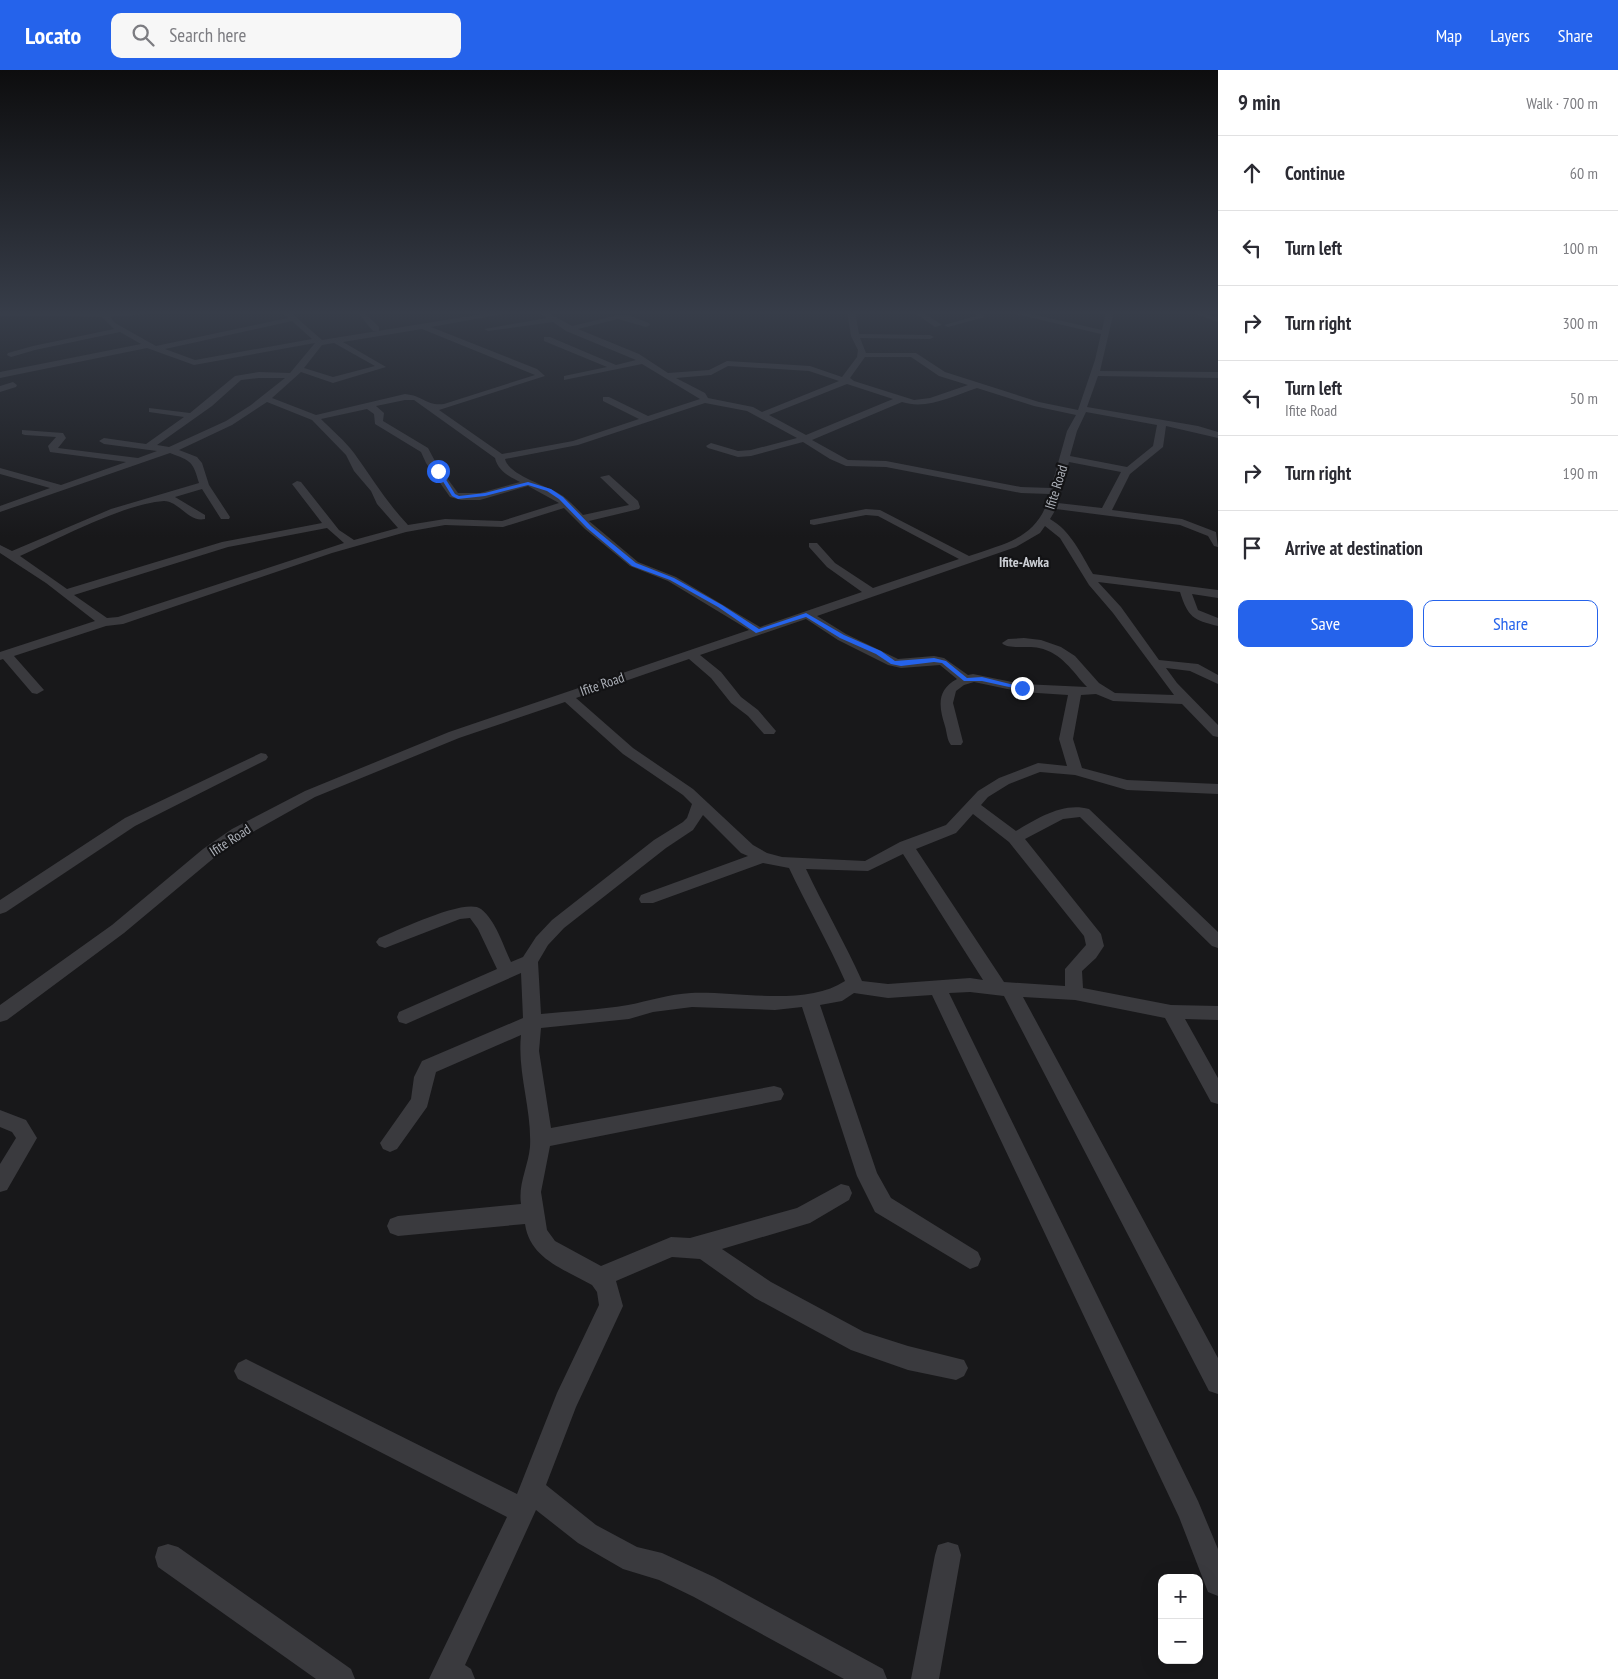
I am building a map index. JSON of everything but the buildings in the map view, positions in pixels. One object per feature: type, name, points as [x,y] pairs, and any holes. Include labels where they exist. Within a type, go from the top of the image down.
[{"type":"street","points":[[148,447],[209,404],[228,386]]},
{"type":"street","points":[[0,509],[171,450],[215,431],[242,416],[280,386]]},
{"type":"street","points":[[430,408],[459,404],[510,386]]},
{"type":"street","points":[[685,386],[702,395],[705,400]]},
{"type":"street","points":[[762,415],[832,386]]},
{"type":"street","points":[[863,386],[908,403],[926,402],[974,386]]},
{"type":"street","points":[[980,386],[1037,404],[1218,435]]},
{"type":"street","name":"Ifite Road","points":[[0,1015],[118,929],[209,852],[266,817],[310,794],[411,751],[566,696],[969,560],[1027,537],[1045,521],[1072,431],[1082,411],[1090,386]]},
{"type":"street","points":[[315,418],[411,396],[500,457],[575,443],[645,418],[705,400],[738,406],[762,415],[833,457],[846,462],[886,464],[1022,490],[1055,491]]},
{"type":"street","points":[[266,399],[315,418],[350,454],[358,469],[376,490],[381,502],[406,529]]},
{"type":"street","points":[[606,399],[645,418]]},
{"type":"street","points":[[711,446],[727,452],[746,454],[804,439],[899,400]]},
{"type":"street","points":[[368,405],[379,413],[378,422],[425,450],[431,463],[454,495],[458,497],[485,495],[528,483]]},
{"type":"street","points":[[152,410],[192,416]]},
{"type":"street","points":[[1105,512],[1128,470],[1158,447],[1162,424]]},
{"type":"street","points":[[25,432],[60,435],[62,438],[52,446],[53,450],[139,461]]},
{"type":"street","points":[[104,441],[171,450],[194,459],[199,465],[204,485],[226,517]]},
{"type":"street","points":[[500,457],[499,460],[504,467],[528,483],[549,490],[634,564],[672,579],[720,606],[758,631]]},
{"type":"street","points":[[1065,458],[1128,470]]},
{"type":"street","points":[[0,471],[62,488]]},
{"type":"street","points":[[581,519],[635,507],[634,503],[605,477]]},
{"type":"street","points":[[297,484],[328,525],[347,543],[353,544]]},
{"type":"street","points":[[12,555],[106,516],[204,485]]},
{"type":"street","points":[[158,499],[172,500],[201,517]]},
{"type":"street","points":[[37,690],[3,651],[105,622],[118,621],[353,544],[406,529],[445,522],[503,524],[566,504]]},
{"type":"street","points":[[1051,505],[1182,522],[1212,534],[1218,544]]},
{"type":"street","points":[[814,522],[866,512],[880,513],[969,560]]},
{"type":"street","points":[[1045,521],[1056,527],[1064,536],[1089,577],[1155,663],[1185,700],[1218,733]]},
{"type":"street","points":[[65,594],[226,544],[328,525]]},
{"type":"street","points":[[813,545],[831,565],[870,592]]},
{"type":"street","points":[[0,548],[50,580],[65,594],[105,622]]},
{"type":"street","points":[[1089,577],[1184,588],[1218,594]]},
{"type":"street","points":[[1184,588],[1189,608],[1192,612],[1198,616],[1218,622]]},
{"type":"street","points":[[806,614],[842,637],[893,662],[901,664],[934,660],[944,662],[966,680]]},
{"type":"street","points":[[1008,643],[1032,642],[1063,654],[1096,690],[1114,697],[1185,700]]},
{"type":"street","points":[[691,654],[716,675],[736,700],[753,713],[769,731]]},
{"type":"street","points":[[1155,663],[1193,667],[1218,680]]},
{"type":"street","points":[[956,742],[945,706],[947,695],[955,684],[973,678],[1022,688],[1075,692],[1096,690]]},
{"type":"street","points":[[1075,692],[1066,739],[1076,771]]},
{"type":"street","points":[[566,696],[628,751],[700,802],[727,832],[747,849],[762,857],[794,863],[863,867],[906,846],[950,829],[983,794],[1004,781],[1038,767],[1047,766],[1076,771],[1127,785],[1218,789]]},
{"type":"street","points":[[0,908],[130,822],[261,756]]},
{"type":"street","points":[[406,1017],[529,962],[542,941],[558,924],[660,844],[688,826],[694,820],[700,802]]},
{"type":"street","points":[[973,806],[1015,838],[1092,934],[1095,946],[1091,954],[1073,968],[1071,976],[1075,993]]},
{"type":"street","points":[[1015,838],[1059,814],[1069,811],[1084,812],[1218,942]]},
{"type":"street","points":[[906,846],[1004,989],[1218,1382]]},
{"type":"street","points":[[646,900],[762,857]]},
{"type":"street","points":[[390,1143],[420,1101],[424,1077],[429,1067],[532,1022],[629,1012],[653,1004],[692,1000],[775,1002],[809,1000],[836,996],[851,986],[854,982],[836,940],[794,863]]},
{"type":"street","points":[[385,942],[458,913],[474,912],[485,926],[507,972]]},
{"type":"street","points":[[450,1676],[527,1500],[566,1402],[611,1306],[608,1289],[600,1277],[547,1248],[537,1233],[530,1192],[541,1124],[529,1051],[532,1022],[529,962]]},
{"type":"street","points":[[851,986],[888,991],[970,985],[1075,993],[1171,1012],[1218,1013]]},
{"type":"street","points":[[938,987],[1188,1510],[1218,1582]]},
{"type":"street","points":[[809,1000],[867,1176],[883,1205],[970,1260]]},
{"type":"street","points":[[1171,1012],[1218,1096]]},
{"type":"street","points":[[540,1139],[774,1094]]},
{"type":"street","points":[[0,1118],[19,1126],[27,1138],[24,1147],[0,1183]]},
{"type":"street","points":[[693,1247],[802,1216],[841,1192]]},
{"type":"street","points":[[398,1226],[533,1213]]},
{"type":"street","points":[[600,1277],[671,1247],[704,1249],[763,1290],[859,1342],[908,1358],[956,1368]]},
{"type":"street","points":[[246,1371],[527,1500],[633,1559],[662,1567],[704,1587],[873,1679]]},
{"type":"street","points":[[925,1679],[948,1555]]},
{"type":"street","points":[[168,1557],[342,1679]]},
{"type":"district","name":"Ifite-Awka","points":[[1024,562]]},
{"type":"route","points":[[438,471],[454,495],[463,498],[495,493],[528,483],[549,490],[561,498],[589,527],[634,564],[672,579],[720,606],[758,631],[806,614],[842,637],[860,644],[893,662],[901,664],[923,660],[944,662],[966,680],[973,678],[982,679],[1022,688]]}]
